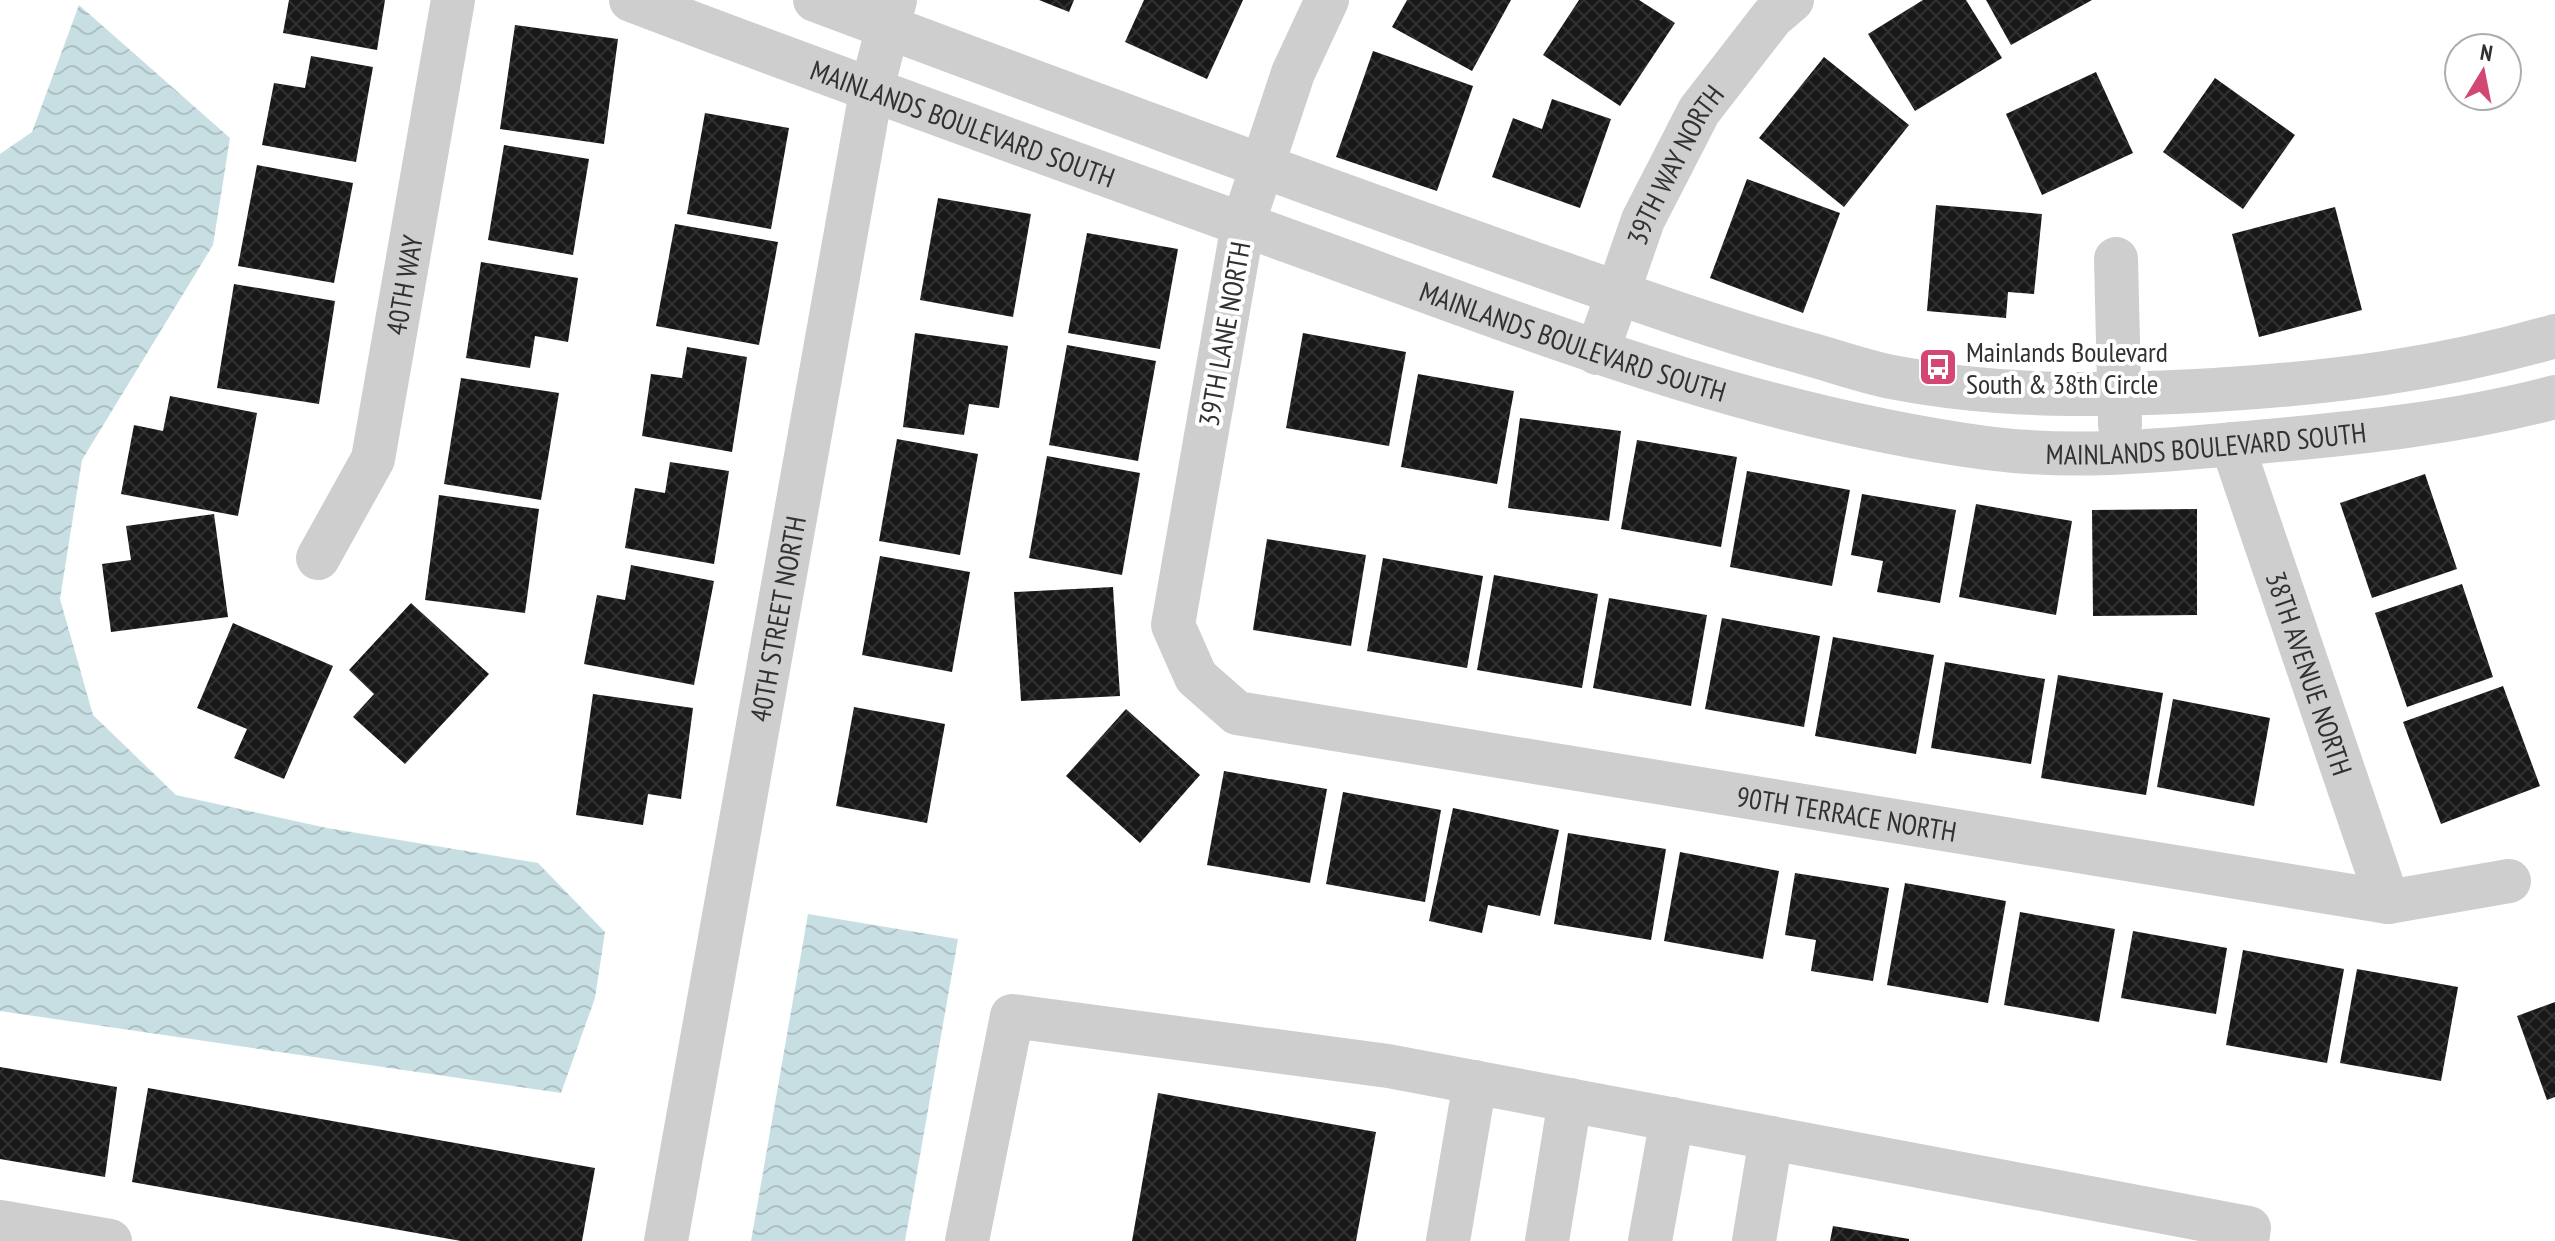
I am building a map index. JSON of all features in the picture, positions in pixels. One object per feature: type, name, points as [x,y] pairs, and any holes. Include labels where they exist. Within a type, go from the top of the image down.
[{"type":"street","name":"40TH WAY","points":[[318,558],[373,459],[453,0]]},
{"type":"street","name":"MAINLANDS BOULEVARD SOUTH","points":[[631,0],[871,92],[1597,353],[1744,399],[1872,430],[1991,449],[2121,455],[2403,429],[2555,397]]},
{"type":"street","name":"MAINLANDS BOULEVARD SOUTH","points":[[815,0],[891,14],[1261,167],[1744,336],[1896,378],[2016,393],[2120,396],[2355,380],[2496,354],[2555,336]]},
{"type":"street","name":"39TH LANE NORTH","points":[[1196,677],[1173,625],[1243,224],[1293,73],[1327,0]]},
{"type":"street","name":"39TH WAY NORTH","points":[[1597,353],[1643,220],[1699,111],[1772,17],[1792,0]]},
{"type":"street","name":"40TH STREET NORTH","points":[[666,1241],[871,92],[891,14]]},
{"type":"street","points":[[2116,259],[2121,455]]},
{"type":"street","name":"38TH AVENUE NORTH","points":[[2232,444],[2388,902]]},
{"type":"street","name":"90TH TERRACE NORTH","points":[[1196,677],[1237,713],[2388,902],[2509,881]]},
{"type":"street","points":[[967,1241],[1012,1016],[1388,1066],[2249,1228],[2247,1241]]},
{"type":"street","points":[[1448,1241],[1475,1082]]},
{"type":"street","points":[[1547,1241],[1570,1100]]},
{"type":"street","points":[[1650,1241],[1672,1119]]},
{"type":"street","points":[[1754,1241],[1771,1138]]},
{"type":"street","points":[[27,1231],[110,1241]]},
{"type":"water","points":[[79,5],[230,138],[213,245],[82,460],[60,599],[93,715],[176,795],[327,828],[538,863],[605,932],[595,998],[561,1093],[0,1011],[0,154],[32,132]]},
{"type":"water","points":[[808,914],[958,939],[905,1241],[751,1241]]},
{"type":"building","points":[[289,0],[385,0],[377,50],[283,33]]},
{"type":"building","points":[[1039,0],[1074,0],[1069,12]]},
{"type":"building","points":[[1144,0],[1243,0],[1207,79],[1125,42]]},
{"type":"building","points":[[1407,0],[1511,0],[1472,71],[1392,27]]},
{"type":"building","points":[[1579,0],[1639,0],[1675,23],[1620,106],[1543,55]]},
{"type":"building","points":[[1923,0],[1966,0],[2002,58],[1915,111],[1868,34]]},
{"type":"building","points":[[1986,0],[2092,0],[2011,45]]},
{"type":"building","points":[[515,25],[618,39],[604,144],[500,129]]},
{"type":"building","points":[[1373,51],[1473,86],[1437,191],[1336,157]]},
{"type":"building","points":[[311,56],[373,67],[356,162],[262,145],[274,83],[305,88]]},
{"type":"building","points":[[1824,57],[1909,125],[1844,207],[1759,138]]},
{"type":"building","points":[[2096,72],[2133,153],[2042,195],[2006,114]]},
{"type":"building","points":[[2215,78],[2295,135],[2243,209],[2163,152]]},
{"type":"building","points":[[1552,99],[1611,119],[1580,208],[1492,177],[1513,118],[1542,129]]},
{"type":"building","points":[[705,113],[789,128],[771,229],[687,214]]},
{"type":"building","points":[[504,145],[589,159],[573,255],[488,240]]},
{"type":"building","points":[[257,165],[353,183],[334,283],[238,266]]},
{"type":"building","points":[[1747,179],[1840,213],[1803,313],[1710,278]]},
{"type":"building","points":[[938,198],[1031,214],[1013,317],[920,300]]},
{"type":"building","points":[[1936,205],[2042,214],[2034,294],[2008,292],[2006,318],[1927,311]]},
{"type":"building","points":[[2335,207],[2362,310],[2259,337],[2232,234]]},
{"type":"building","points":[[675,224],[778,242],[759,345],[656,326]]},
{"type":"building","points":[[1087,233],[1178,249],[1160,349],[1068,333]]},
{"type":"building","points":[[481,262],[578,278],[568,342],[535,336],[530,368],[466,358]]},
{"type":"building","points":[[234,284],[335,301],[319,404],[217,388]]},
{"type":"building","points":[[915,333],[1008,346],[999,408],[969,404],[964,435],[903,427]]},
{"type":"building","points":[[1303,333],[1406,352],[1389,446],[1286,428]]},
{"type":"building","points":[[1067,345],[1156,361],[1138,461],[1049,445]]},
{"type":"building","points":[[687,347],[747,357],[732,452],[642,436],[651,374],[682,378]]},
{"type":"building","points":[[1418,374],[1514,391],[1497,484],[1401,467]]},
{"type":"building","points":[[461,378],[559,393],[541,500],[444,484]]},
{"type":"building","points":[[170,396],[257,413],[238,516],[121,494],[134,425],[163,431]]},
{"type":"building","points":[[1520,418],[1621,431],[1609,521],[1508,508]]},
{"type":"building","points":[[897,439],[978,454],[960,555],[879,541]]},
{"type":"building","points":[[1637,440],[1737,457],[1721,547],[1621,529]]},
{"type":"building","points":[[1047,456],[1140,473],[1122,575],[1029,558]]},
{"type":"building","points":[[670,462],[729,471],[714,564],[625,548],[635,488],[665,493]]},
{"type":"building","points":[[1747,471],[1850,490],[1832,586],[1730,567]]},
{"type":"building","points":[[2425,474],[2457,569],[2372,598],[2340,503]]},
{"type":"building","points":[[1862,494],[1956,510],[1940,603],[1877,592],[1883,561],[1851,555]]},
{"type":"building","points":[[439,495],[539,509],[525,613],[425,600]]},
{"type":"building","points":[[1976,504],[2072,521],[2056,615],[1959,597]]},
{"type":"building","points":[[2197,509],[2197,615],[2093,616],[2092,510]]},
{"type":"building","points":[[214,514],[228,617],[111,632],[102,564],[131,560],[126,526]]},
{"type":"building","points":[[1267,539],[1366,555],[1351,646],[1253,630]]},
{"type":"building","points":[[880,556],[970,572],[952,672],[862,655]]},
{"type":"building","points":[[1383,558],[1483,576],[1467,668],[1367,651]]},
{"type":"building","points":[[631,565],[714,581],[694,685],[584,664],[597,595],[625,600]]},
{"type":"building","points":[[1494,575],[1598,594],[1582,688],[1477,670]]},
{"type":"building","points":[[2462,584],[2493,677],[2407,707],[2375,613]]},
{"type":"building","points":[[1113,587],[1120,696],[1021,701],[1014,592]]},
{"type":"building","points":[[1609,598],[1707,615],[1691,706],[1593,688]]},
{"type":"building","points":[[411,603],[489,674],[405,764],[353,717],[374,694],[349,670]]},
{"type":"building","points":[[1722,618],[1820,636],[1804,727],[1705,709]]},
{"type":"building","points":[[233,623],[333,666],[284,779],[234,758],[247,729],[197,708]]},
{"type":"building","points":[[1833,637],[1934,655],[1916,754],[1815,736]]},
{"type":"building","points":[[1945,662],[2045,679],[2031,764],[1931,748]]},
{"type":"building","points":[[2058,675],[2163,693],[2146,795],[2041,778]]},
{"type":"building","points":[[2503,686],[2540,786],[2441,824],[2403,722]]},
{"type":"building","points":[[593,694],[693,708],[681,799],[648,794],[643,825],[576,815]]},
{"type":"building","points":[[2173,699],[2270,718],[2254,806],[2157,787]]},
{"type":"building","points":[[854,707],[945,724],[927,823],[836,806]]},
{"type":"building","points":[[1126,709],[1200,775],[1140,843],[1066,776]]},
{"type":"building","points":[[1224,771],[1327,789],[1310,883],[1207,865]]},
{"type":"building","points":[[1343,792],[1441,810],[1425,902],[1326,884]]},
{"type":"building","points":[[1453,808],[1559,830],[1540,916],[1488,905],[1482,933],[1429,921]]},
{"type":"building","points":[[1568,833],[1666,849],[1651,940],[1554,924]]},
{"type":"building","points":[[1680,852],[1779,871],[1763,959],[1664,941]]},
{"type":"building","points":[[1795,873],[1889,888],[1873,981],[1811,971],[1816,940],[1785,935]]},
{"type":"building","points":[[1905,883],[2006,901],[1988,1003],[1887,985]]},
{"type":"building","points":[[2020,912],[2115,929],[2099,1022],[2004,1005]]},
{"type":"building","points":[[2133,931],[2227,948],[2216,1014],[2121,998]]},
{"type":"building","points":[[2243,950],[2344,969],[2327,1063],[2226,1045]]},
{"type":"building","points":[[2357,969],[2458,987],[2441,1081],[2340,1063]]},
{"type":"building","points":[[2555,1002],[2555,1097],[2547,1100],[2517,1016]]},
{"type":"building","points":[[0,1067],[117,1087],[105,1177],[0,1159]]},
{"type":"building","points":[[148,1088],[595,1168],[582,1241],[461,1241],[132,1182]]},
{"type":"building","points":[[1158,1093],[1376,1132],[1356,1241],[1132,1241]]},
{"type":"building","points":[[1833,1226],[1909,1239],[1909,1241],[1830,1241]]},
{"type":"place","name":"Mainlands Boulevard South & 38th Circle","points":[[1938,367]]}]
